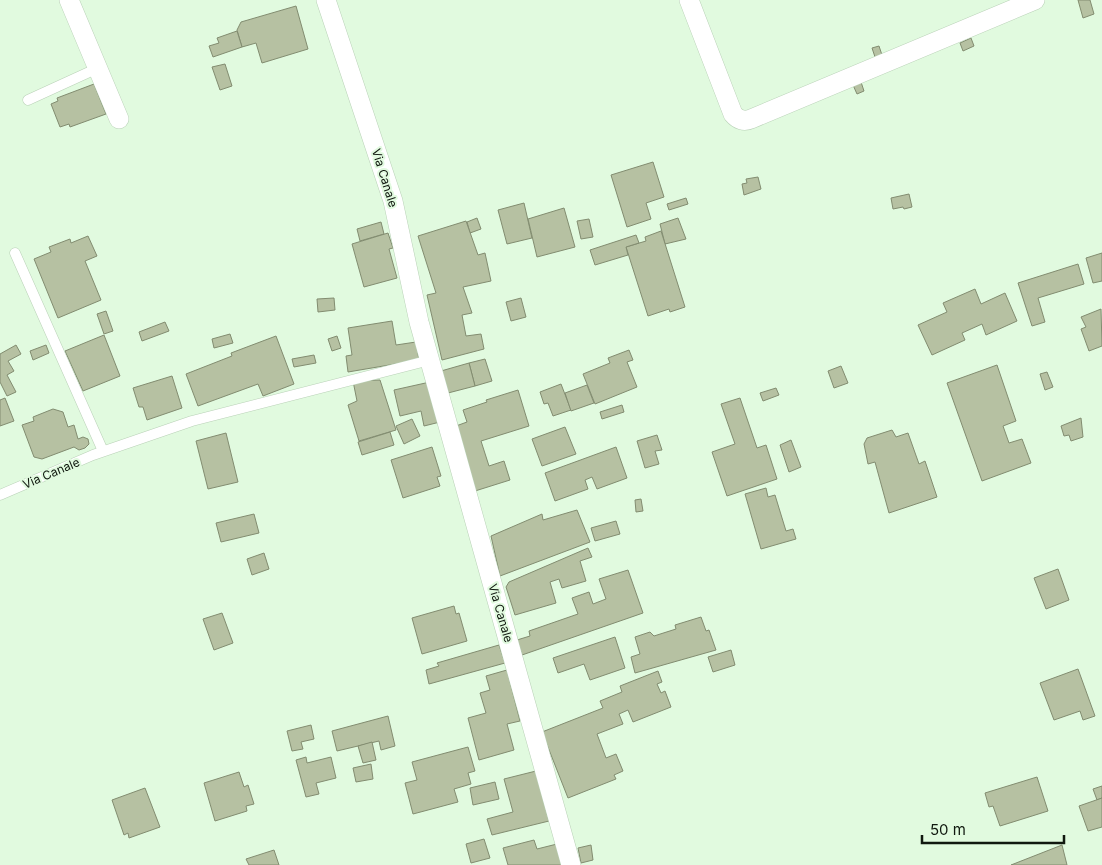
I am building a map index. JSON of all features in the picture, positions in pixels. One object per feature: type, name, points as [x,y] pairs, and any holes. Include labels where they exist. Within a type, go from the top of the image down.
[{"type":"street","points":[[69,0],[119,119]]},
{"type":"street","name":"Via Canale","points":[[326,0],[393,201],[419,322],[571,865]]},
{"type":"street","points":[[689,0],[733,114],[743,121],[1035,0]]},
{"type":"lane","points":[[28,100],[98,68]]},
{"type":"lane","points":[[14,253],[103,451]]},
{"type":"lane","name":"Via Canale","points":[[0,495],[103,451],[192,421],[430,360]]},
{"type":"building","points":[[1078,0],[1090,0],[1094,14],[1083,18]]},
{"type":"building","points":[[296,6],[308,49],[262,63],[256,43],[242,47],[237,30],[241,22]]},
{"type":"building","points":[[237,31],[242,47],[213,57],[209,46],[219,43],[217,38]]},
{"type":"building","points":[[971,38],[974,46],[963,51],[960,43]]},
{"type":"building","points":[[879,46],[883,58],[876,60],[872,48]]},
{"type":"building","points":[[225,64],[232,86],[220,90],[212,67]]},
{"type":"building","points":[[861,82],[864,91],[857,94],[853,85]]},
{"type":"building","points":[[94,84],[106,114],[70,127],[69,124],[60,127],[51,104],[58,101],[57,98]]},
{"type":"building","points":[[653,162],[664,197],[646,203],[651,219],[627,227],[611,175]]},
{"type":"building","points":[[758,177],[761,189],[744,195],[742,184],[747,183],[746,179]]},
{"type":"building","points":[[909,194],[912,207],[893,209],[891,198]]},
{"type":"building","points":[[686,198],[688,204],[669,210],[667,204]]},
{"type":"building","points":[[524,203],[532,238],[507,244],[498,210]]},
{"type":"building","points":[[564,208],[575,247],[537,257],[528,219]]},
{"type":"building","points":[[477,218],[481,229],[470,233],[467,222]]},
{"type":"building","points":[[678,218],[686,239],[665,244],[660,224]]},
{"type":"building","points":[[589,219],[593,237],[581,239],[577,221]]},
{"type":"building","points":[[466,221],[478,255],[485,253],[491,281],[463,287],[472,313],[462,315],[466,336],[481,334],[484,349],[442,360],[427,295],[436,293],[418,236]]},
{"type":"building","points":[[381,222],[384,234],[360,241],[357,229]]},
{"type":"building","points":[[661,231],[685,307],[670,312],[669,309],[648,316],[626,247],[646,241],[645,237]]},
{"type":"building","points":[[388,233],[393,248],[389,249],[397,278],[364,287],[352,244]]},
{"type":"building","points":[[636,235],[639,243],[626,247],[628,255],[595,265],[590,250]]},
{"type":"building","points":[[88,236],[97,256],[85,261],[101,300],[58,318],[34,259],[51,252],[49,247],[70,239],[71,243]]},
{"type":"building","points":[[1102,253],[1102,281],[1093,283],[1086,258]]},
{"type":"building","points":[[1078,264],[1084,284],[1038,298],[1045,322],[1032,326],[1018,283]]},
{"type":"building","points":[[975,289],[981,304],[1005,293],[1017,321],[986,335],[982,324],[962,333],[965,340],[932,355],[918,325],[947,312],[943,303]]},
{"type":"building","points":[[334,298],[335,310],[318,312],[317,299]]},
{"type":"building","points":[[521,298],[526,317],[511,321],[506,302]]},
{"type":"building","points":[[1101,309],[1102,346],[1089,351],[1081,329],[1086,327],[1081,317]]},
{"type":"building","points":[[106,311],[113,331],[104,334],[97,314]]},
{"type":"building","points":[[392,321],[396,345],[416,342],[419,360],[348,372],[346,356],[352,355],[348,328]]},
{"type":"building","points":[[165,322],[169,331],[142,341],[139,332]]},
{"type":"building","points":[[230,334],[233,343],[214,348],[212,339]]},
{"type":"building","points":[[104,335],[120,376],[83,391],[65,351]]},
{"type":"building","points":[[276,336],[294,384],[263,396],[258,384],[198,406],[186,374],[232,356],[231,353]]},
{"type":"building","points":[[337,336],[341,348],[332,351],[328,339]]},
{"type":"building","points":[[16,345],[21,354],[8,361],[14,371],[7,375],[16,392],[7,396],[0,382],[0,354]]},
{"type":"building","points":[[46,345],[49,353],[33,360],[30,351]]},
{"type":"building","points":[[629,350],[633,360],[627,362],[637,387],[595,404],[583,374],[610,363],[608,358]]},
{"type":"building","points":[[314,355],[316,363],[294,367],[292,359]]},
{"type":"building","points":[[485,359],[492,381],[475,386],[469,363]]},
{"type":"building","points":[[469,363],[475,386],[448,393],[441,371]]},
{"type":"building","points":[[997,365],[1016,421],[1003,426],[1009,443],[1022,439],[1031,463],[982,481],[947,383]]},
{"type":"building","points":[[841,366],[848,383],[834,388],[828,371]]},
{"type":"building","points":[[1047,372],[1053,387],[1045,390],[1040,374]]},
{"type":"building","points":[[172,376],[182,408],[147,420],[143,407],[139,407],[133,388]]},
{"type":"building","points":[[380,380],[396,430],[359,441],[348,405],[357,401],[353,381]]},
{"type":"building","points":[[430,382],[440,422],[424,426],[421,411],[400,416],[394,390]]},
{"type":"building","points":[[561,384],[571,410],[553,416],[548,403],[544,404],[540,392]]},
{"type":"building","points":[[587,385],[594,403],[571,411],[565,393]]},
{"type":"building","points":[[776,388],[779,395],[763,401],[760,393]]},
{"type":"building","points":[[518,390],[529,426],[481,441],[489,466],[504,461],[510,480],[475,491],[456,426],[467,422],[463,410],[487,402],[486,400]]},
{"type":"building","points":[[5,398],[14,421],[0,426],[0,400]]},
{"type":"building","points":[[740,398],[757,448],[766,445],[777,479],[727,496],[712,452],[735,444],[721,404]]},
{"type":"building","points":[[622,405],[624,412],[602,419],[600,412]]},
{"type":"building","points":[[53,409],[63,412],[68,427],[74,425],[78,439],[83,437],[88,439],[89,444],[79,450],[74,447],[42,459],[34,457],[22,425],[34,421],[33,417]]},
{"type":"building","points":[[1081,418],[1083,437],[1071,441],[1069,435],[1064,436],[1061,426]]},
{"type":"building","points":[[412,419],[420,436],[404,444],[396,426]]},
{"type":"building","points":[[565,427],[576,454],[542,466],[532,439]]},
{"type":"building","points":[[892,430],[896,437],[908,433],[919,464],[925,461],[937,497],[889,513],[875,462],[868,464],[864,444],[867,438]]},
{"type":"building","points":[[390,432],[394,445],[362,455],[358,442]]},
{"type":"building","points":[[226,433],[238,482],[208,489],[196,441]]},
{"type":"building","points":[[657,435],[662,450],[655,451],[659,464],[645,468],[637,441]]},
{"type":"building","points":[[791,440],[801,467],[789,472],[780,445]]},
{"type":"building","points":[[432,447],[441,476],[437,477],[440,486],[403,498],[391,460]]},
{"type":"building","points":[[616,447],[627,478],[597,489],[592,477],[585,480],[588,489],[555,501],[545,473]]},
{"type":"building","points":[[766,488],[768,497],[775,495],[786,531],[793,529],[796,539],[761,549],[745,494]]},
{"type":"building","points":[[641,499],[643,511],[636,512],[635,500]]},
{"type":"building","points":[[577,510],[590,542],[500,576],[491,536],[542,514],[543,520]]},
{"type":"building","points":[[254,514],[259,533],[221,542],[216,523]]},
{"type":"building","points":[[616,521],[620,534],[595,541],[591,528]]},
{"type":"building","points":[[588,548],[592,557],[580,561],[586,581],[562,588],[559,579],[550,582],[556,603],[515,615],[506,587],[509,582]]},
{"type":"building","points":[[264,553],[269,569],[252,575],[247,559]]},
{"type":"building","points":[[1058,569],[1069,600],[1046,609],[1034,578]]},
{"type":"building","points":[[628,570],[643,613],[522,655],[517,640],[530,636],[529,631],[578,614],[572,598],[589,592],[593,604],[606,599],[599,579]]},
{"type":"building","points":[[454,606],[456,614],[459,613],[467,641],[422,654],[412,618]]},
{"type":"building","points":[[222,613],[233,643],[214,650],[203,619]]},
{"type":"building","points":[[701,617],[706,631],[709,630],[716,650],[635,673],[631,657],[640,654],[635,637],[650,632],[654,636],[676,629],[675,625]]},
{"type":"building","points":[[615,637],[625,668],[590,680],[584,664],[558,673],[553,658]]},
{"type":"building","points":[[499,645],[505,663],[429,684],[426,670],[439,666],[437,663]]},
{"type":"building","points":[[731,650],[735,665],[713,672],[708,657]]},
{"type":"building","points":[[1078,669],[1095,716],[1083,720],[1080,711],[1054,720],[1040,683]]},
{"type":"building","points":[[507,670],[520,721],[507,724],[514,750],[479,760],[468,718],[486,713],[480,693],[490,690],[486,676]]},
{"type":"building","points":[[658,671],[662,682],[657,684],[661,693],[665,691],[671,707],[633,722],[628,710],[619,714],[623,724],[597,734],[606,758],[616,754],[623,771],[614,775],[616,779],[568,798],[542,732],[603,708],[600,701],[622,692],[620,686]]},
{"type":"building","points":[[388,716],[395,746],[381,750],[379,741],[337,751],[332,731]]},
{"type":"building","points":[[311,725],[314,739],[301,742],[303,749],[292,751],[287,731]]},
{"type":"building","points":[[372,742],[376,760],[363,763],[358,746]]},
{"type":"building","points":[[468,747],[475,771],[468,773],[471,784],[454,789],[458,802],[413,814],[405,783],[417,780],[412,762]]},
{"type":"building","points":[[306,757],[307,763],[331,757],[336,778],[316,783],[319,794],[306,797],[296,760]]},
{"type":"building","points":[[371,764],[373,779],[356,782],[353,768]]},
{"type":"building","points":[[536,771],[549,821],[492,835],[487,819],[513,812],[504,779]]},
{"type":"building","points":[[239,772],[244,787],[248,785],[254,804],[246,806],[247,811],[215,821],[204,783]]},
{"type":"building","points":[[1037,777],[1048,811],[1000,826],[993,806],[989,807],[985,793]]},
{"type":"building","points":[[495,782],[499,799],[473,805],[470,788]]},
{"type":"building","points":[[1102,786],[1102,798],[1097,800],[1093,789]]},
{"type":"building","points":[[145,788],[160,827],[129,838],[128,833],[124,835],[112,800]]},
{"type":"building","points":[[1102,798],[1102,827],[1088,831],[1079,806]]},
{"type":"building","points":[[484,839],[490,858],[471,863],[466,844]]},
{"type":"building","points":[[534,840],[537,849],[557,844],[563,865],[508,865],[503,848]]},
{"type":"building","points":[[591,845],[593,860],[581,863],[578,848]]},
{"type":"building","points":[[1062,845],[1067,865],[1011,865]]},
{"type":"building","points":[[274,850],[279,865],[249,865],[246,859]]}]
